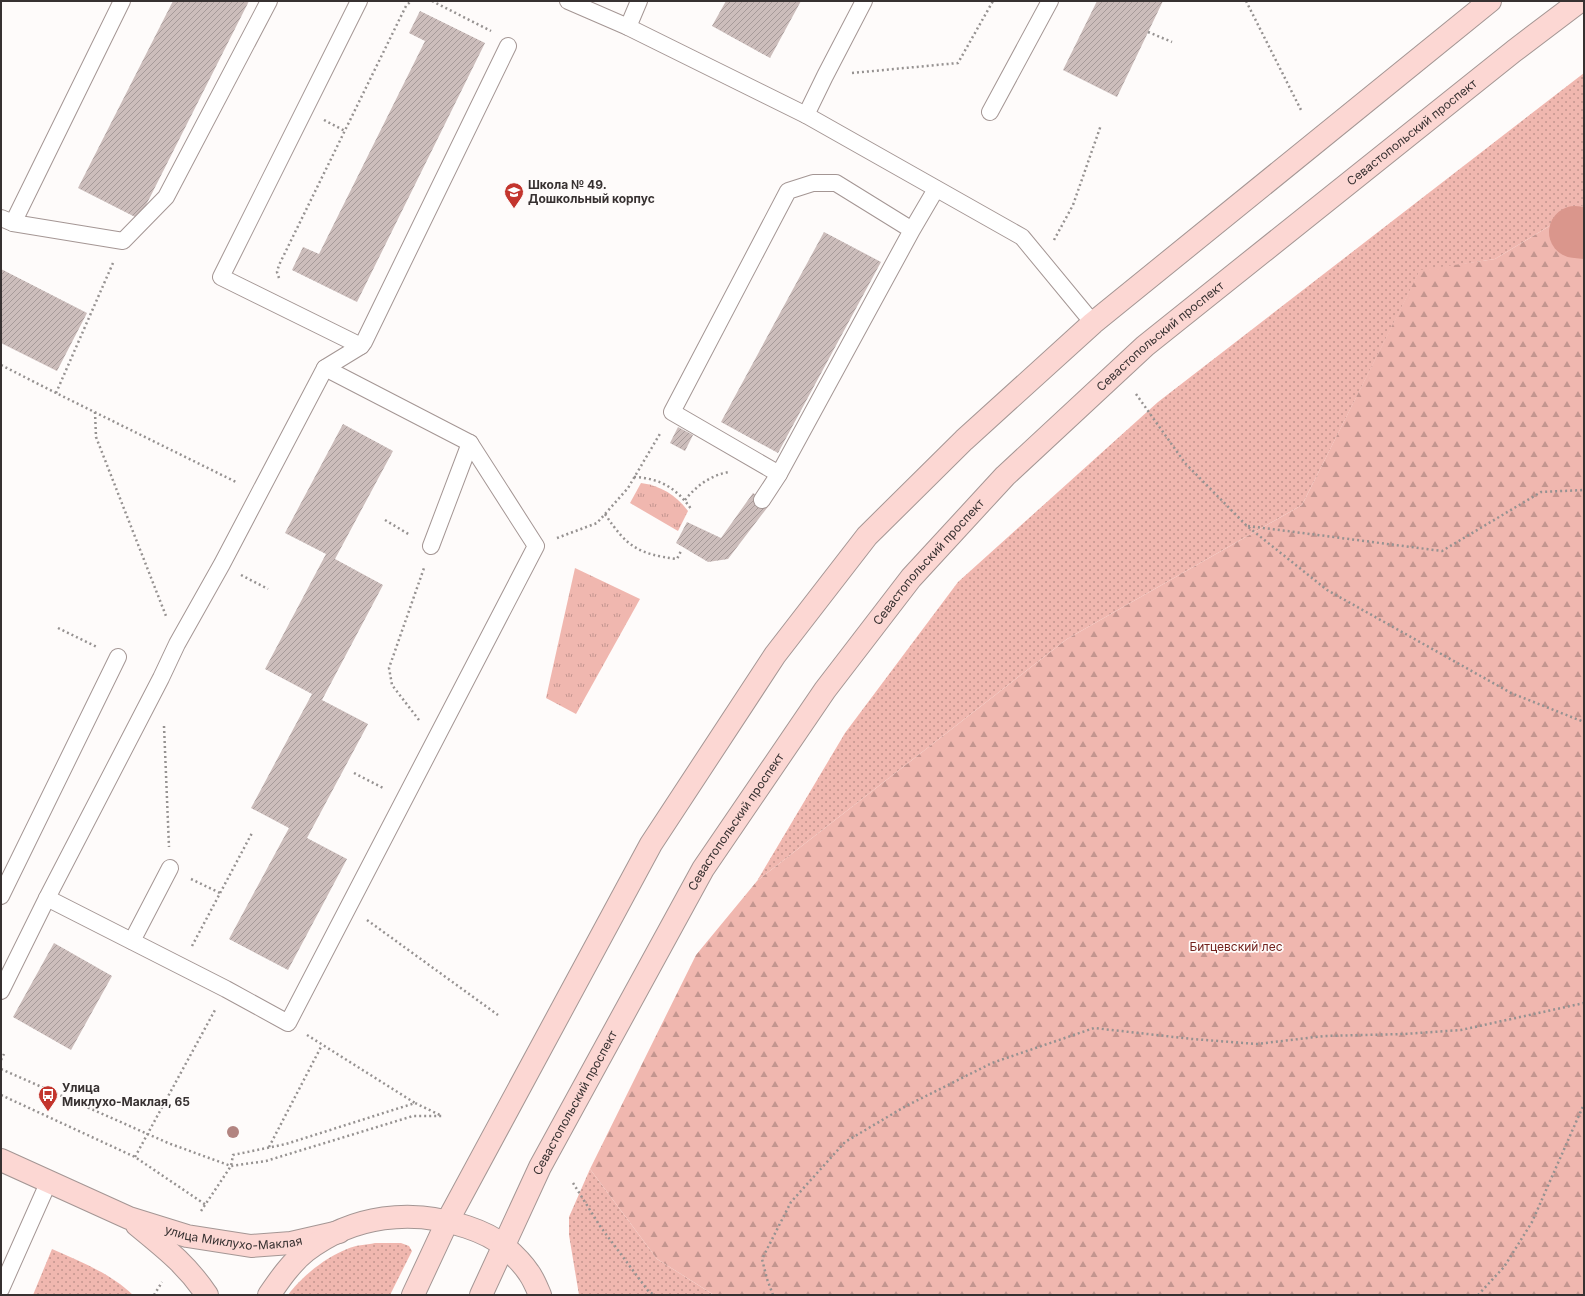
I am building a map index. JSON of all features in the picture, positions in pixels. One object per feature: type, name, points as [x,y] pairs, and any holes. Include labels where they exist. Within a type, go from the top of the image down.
[{"type":"main road","points":[[413,1295],[448,1220],[651,844],[775,655],[867,536],[964,440],[1093,323],[1490,1]]},
{"type":"main road","name":"Севастопольский проспект","points":[[481,1295],[540,1167],[703,869],[825,690],[912,578],[1005,476],[1145,346],[1580,1]]},
{"type":"main road","name":"улица Миклухо-Маклая","points":[[1,1160],[129,1218],[187,1236],[251,1246],[291,1243],[339,1232]]},
{"type":"main road","points":[[269,1295],[282,1276],[306,1251],[339,1232],[374,1219],[411,1216],[448,1220],[477,1231],[504,1246],[530,1274],[540,1295]]},
{"type":"main road","name":"улица Миклухо-Маклая","points":[[129,1218],[176,1257],[194,1276],[207,1295]]},
{"type":"lane","points":[[122,1],[7,221],[123,241],[166,197],[269,1]]},
{"type":"lane","points":[[359,1],[221,277],[361,346]]},
{"type":"lane","points":[[568,1],[628,27],[806,115],[1022,238],[1093,323]]},
{"type":"lane","points":[[628,27],[639,1]]},
{"type":"lane","points":[[806,115],[864,1]]},
{"type":"lane","points":[[990,112],[1050,1]]},
{"type":"lane","points":[[1,991],[47,898],[158,685],[177,644],[222,564],[324,368],[361,346],[508,46]]},
{"type":"lane","points":[[779,474],[672,412],[788,191],[812,183],[836,183],[912,230]]},
{"type":"lane","points":[[762,500],[779,474],[912,230],[936,189]]},
{"type":"lane","points":[[47,898],[226,989],[288,1023],[536,546],[470,443],[324,368]]},
{"type":"lane","points":[[431,546],[470,443]]},
{"type":"lane","points":[[1,896],[118,657]]},
{"type":"lane","points":[[132,941],[170,868]]},
{"type":"lane","points":[[1,1289],[49,1181]]},
{"type":"path","points":[[283,282],[279,278],[277,272],[279,265],[406,6],[411,1]]},
{"type":"path","points":[[432,1],[501,36],[506,39],[508,46]]},
{"type":"path","points":[[825,76],[958,63],[993,1]]},
{"type":"path","points":[[1246,1],[1302,112]]},
{"type":"path","points":[[1148,32],[1172,42]]},
{"type":"path","points":[[320,119],[345,131]]},
{"type":"path","points":[[1042,262],[1073,205],[1101,125]]},
{"type":"path","points":[[56,393],[123,241]]},
{"type":"path","points":[[1,365],[235,481]]},
{"type":"path","points":[[1136,394],[1185,463],[1247,526],[1327,590],[1511,693],[1584,722]]},
{"type":"path","points":[[95,412],[96,437],[177,644]]},
{"type":"path","points":[[536,546],[597,523],[628,488],[672,412]]},
{"type":"path","points":[[685,500],[694,490],[718,474],[734,472]]},
{"type":"path","points":[[634,477],[648,477],[660,482],[675,491],[685,500],[691,509]]},
{"type":"path","points":[[1247,526],[1442,551],[1541,492],[1584,490]]},
{"type":"path","points":[[605,514],[625,540],[630,545],[642,552],[654,556],[677,559],[681,551]]},
{"type":"path","points":[[384,520],[431,546],[389,668],[392,685],[434,741]]},
{"type":"path","points":[[222,564],[268,589]]},
{"type":"path","points":[[164,725],[170,868],[220,893]]},
{"type":"path","points":[[354,773],[404,799]]},
{"type":"path","points":[[181,966],[252,833]]},
{"type":"path","points":[[349,906],[498,1014]]},
{"type":"path","points":[[135,1157],[226,989]]},
{"type":"path","points":[[773,1295],[762,1259],[791,1202],[845,1142],[906,1106],[992,1064],[1094,1028],[1192,1039],[1257,1044],[1324,1036],[1404,1034],[1461,1030],[1584,1003]]},
{"type":"path","points":[[1,1069],[147,1134],[231,1166],[266,1161],[413,1116],[442,1116],[415,1103],[288,1023]]},
{"type":"path","points":[[269,1147],[322,1045]]},
{"type":"path","points":[[1,1060],[4,1054]]},
{"type":"path","points":[[1,1095],[135,1157],[206,1205]]},
{"type":"path","points":[[198,1216],[231,1166],[233,1154],[286,1144],[415,1103]]},
{"type":"path","points":[[1478,1295],[1504,1267],[1532,1222],[1584,1104]]},
{"type":"path","points":[[572,1183],[600,1226],[650,1294],[655,1295]]},
{"type":"path","points":[[154,1295],[165,1275]]},
{"type":"green space","points":[[1584,73],[1584,205],[1495,259],[1420,271],[1302,505],[1067,639],[757,881],[845,733],[958,582],[1158,402]]},
{"type":"green space","name":"Битцевский лес","points":[[1584,205],[1584,1295],[714,1295],[657,1259],[590,1169],[696,955],[757,881],[1067,639],[1302,505],[1420,270],[1495,259]]},
{"type":"green space","points":[[641,483],[655,486],[668,492],[688,511],[678,531],[630,503]]},
{"type":"green space","points":[[575,568],[640,599],[576,714],[546,698]]},
{"type":"green space","points":[[590,1169],[657,1259],[714,1295],[579,1295],[569,1235],[569,1217]]},
{"type":"green space","points":[[375,1243],[401,1243],[409,1246],[412,1251],[390,1295],[288,1295],[293,1288],[314,1268],[331,1257],[350,1248]]},
{"type":"green space","points":[[52,1249],[105,1274],[133,1295],[33,1295]]},
{"type":"building","points":[[173,1],[249,1],[139,219],[78,188]]},
{"type":"building","points":[[726,1],[801,1],[770,58],[712,26]]},
{"type":"building","points":[[1097,1],[1163,1],[1117,97],[1063,70]]},
{"type":"building","points":[[420,11],[485,43],[357,302],[292,270],[303,247],[319,254],[425,41],[409,33]]},
{"type":"building","points":[[824,232],[881,262],[778,453],[721,422]]},
{"type":"building","points":[[1,269],[87,313],[57,371],[1,343]]},
{"type":"building","points":[[343,424],[393,451],[335,559],[383,585],[322,700],[368,724],[307,838],[347,859],[288,970],[229,939],[289,828],[251,808],[312,694],[265,669],[326,554],[285,533]]},
{"type":"building","points":[[678,427],[693,435],[685,451],[670,443]]},
{"type":"building","points":[[753,493],[770,504],[728,559],[708,562],[676,543],[687,522],[721,538]]},
{"type":"building","points":[[54,943],[112,976],[71,1050],[13,1017]]},
{"type":"waterway","points":[[1575,232],[1584,233]]},
{"type":"place","name":"Школа № 49. Дошкольный корпус","points":[[514,209]]},
{"type":"place","name":"Улица Миклухо-Маклая, 65","points":[[48,1112]]}]
